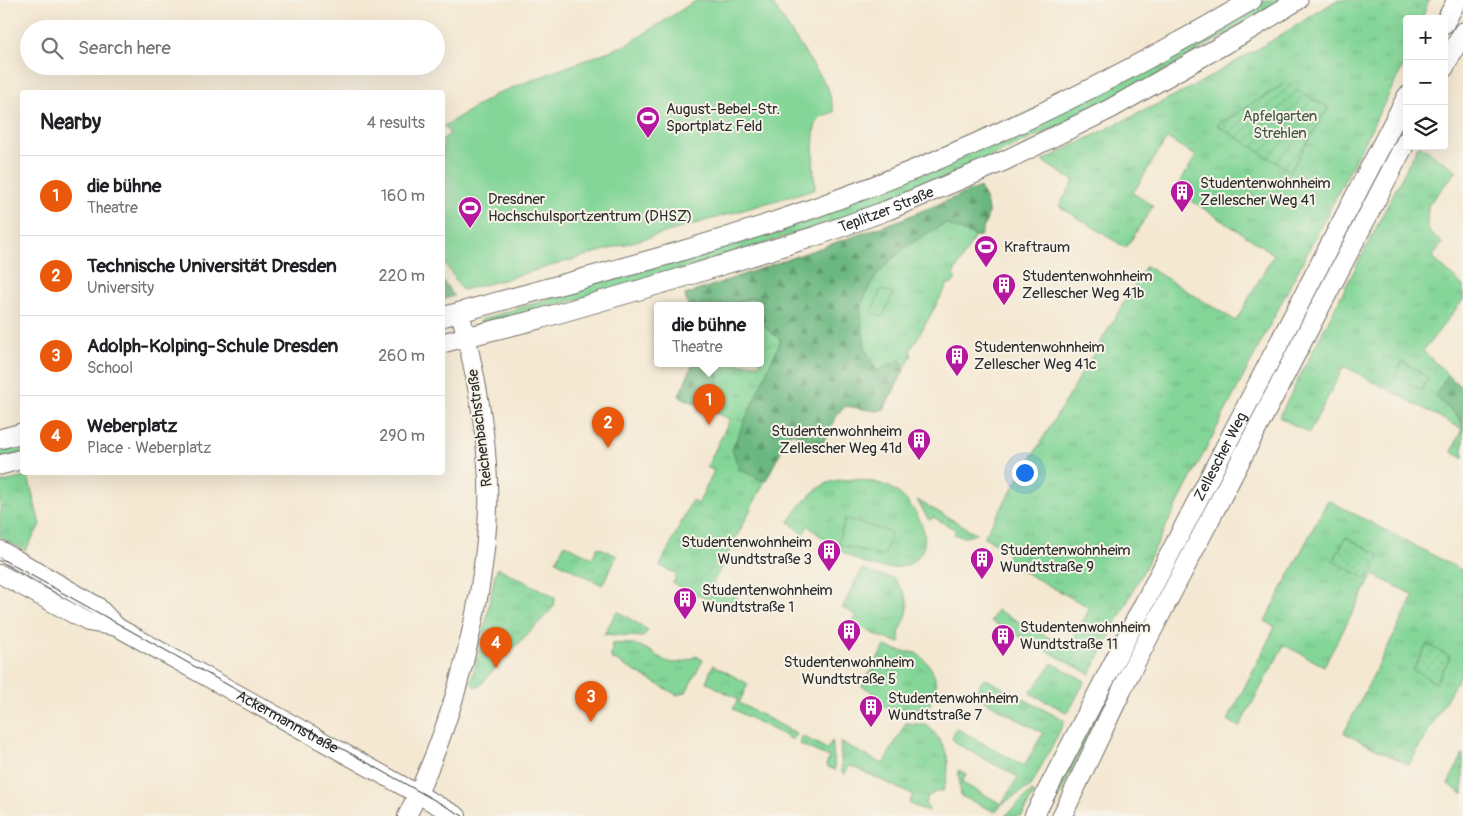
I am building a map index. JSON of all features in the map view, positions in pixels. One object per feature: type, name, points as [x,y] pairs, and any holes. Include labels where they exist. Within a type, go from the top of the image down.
[{"type":"main road","name":"Teplitzer Straße","points":[[451,314],[661,257],[816,208],[994,136],[1093,88],[1179,43],[1252,0]]},
{"type":"main road","name":"Teplitzer Straße","points":[[445,342],[539,319],[674,280],[819,235],[888,210],[987,168],[1110,109],[1298,0]]},
{"type":"main road","points":[[1448,17],[1457,0]]},
{"type":"main road","points":[[1448,60],[1463,32]]},
{"type":"main road","name":"Zellescher Weg","points":[[1034,816],[1403,104]]},
{"type":"main road","name":"Zellescher Weg","points":[[1062,816],[1118,696],[1403,148]]},
{"type":"main road","points":[[0,439],[20,434]]},
{"type":"main road","points":[[0,465],[20,460]]},
{"type":"street","name":"Reichenbachstraße","points":[[418,794],[430,768],[454,701],[471,634],[487,546],[488,466],[479,393],[466,336],[451,314]]},
{"type":"street","name":"Ackermannstraße","points":[[0,550],[97,606],[117,627],[457,816]]},
{"type":"street","name":"Ackermannstraße","points":[[0,574],[88,622],[117,627]]},
{"type":"street","points":[[407,816],[418,794]]},
{"type":"green space","points":[[697,0],[770,0],[828,88],[834,112],[819,119],[814,132],[815,189],[499,281],[462,290],[445,263],[445,138],[450,134],[445,125],[498,93],[628,44]]},
{"type":"green space","points":[[1267,0],[1283,0],[1108,104],[950,175],[846,217],[654,279],[482,325],[480,320],[549,299],[557,294],[707,250],[1203,37]]},
{"type":"green space","points":[[1337,0],[1429,0],[1423,15],[1403,15],[1403,67],[1090,674],[991,621],[997,610],[1068,648],[1090,608],[1004,561],[1010,551],[984,537],[1146,266],[1236,321],[1274,254],[1175,190],[1196,156],[1167,138],[1133,193],[1153,206],[1126,248],[1059,206],[1074,181],[1042,161],[1194,86]]},
{"type":"green space","name":"Apfelgarten Strehlen","points":[[1286,83],[1328,108],[1290,171],[1217,125]]},
{"type":"green space","points":[[1403,119],[1403,127],[1328,269],[1326,268]]},
{"type":"green space","points":[[1416,150],[1427,150],[1457,171],[1428,205],[1427,228],[1442,243],[1432,257],[1463,286],[1463,300],[1423,351],[1448,375],[1435,396],[1461,419],[1463,429],[1463,458],[1452,452],[1462,429],[1344,366],[1309,433],[1279,417]]},
{"type":"green space","points":[[980,187],[988,212],[980,236],[975,236],[953,275],[956,278],[952,284],[948,284],[910,351],[912,355],[884,409],[877,411],[846,406],[837,414],[821,447],[790,432],[712,585],[738,598],[732,611],[673,583],[677,574],[660,566],[692,500],[698,504],[714,471],[707,467],[730,419],[679,396],[692,367],[764,367],[764,302],[687,302],[685,295],[895,222]]},
{"type":"green space","points":[[980,187],[988,212],[980,236],[975,236],[945,224],[918,239],[882,269],[866,294],[861,309],[863,336],[866,350],[877,371],[900,360],[906,366],[884,409],[877,411],[846,406],[837,414],[821,447],[791,432],[765,482],[739,469],[732,449],[781,340],[764,325],[763,299],[750,298],[739,302],[687,302],[685,295],[895,222]]},
{"type":"green space","points":[[445,284],[454,296],[445,298]]},
{"type":"green space","points":[[881,289],[893,294],[883,317],[872,312]]},
{"type":"green space","points":[[1299,319],[1303,320],[1076,760],[1050,816],[1043,816]]},
{"type":"green space","points":[[1403,361],[1428,378],[1422,390],[1395,376]]},
{"type":"green space","points":[[692,367],[718,367],[719,383],[701,406],[679,396]]},
{"type":"green space","points":[[1448,375],[1463,389],[1463,429],[1461,419],[1435,396]]},
{"type":"green space","points":[[17,443],[20,447],[20,454],[0,459],[0,447]]},
{"type":"green space","points":[[28,476],[40,525],[25,551],[0,537],[0,483]]},
{"type":"green space","points":[[855,479],[889,487],[911,506],[922,525],[924,544],[921,553],[911,563],[894,568],[867,564],[841,551],[808,526],[803,534],[789,522],[803,503],[821,487],[838,480]]},
{"type":"green space","points":[[917,500],[976,533],[965,537],[954,534],[956,530],[933,517],[931,520],[928,519]]},
{"type":"green space","points":[[1328,500],[1463,571],[1463,670],[1409,765],[1344,733],[1414,595],[1373,575],[1324,666],[1284,645],[1239,727],[1228,720],[1275,627],[1265,621]]},
{"type":"green space","points":[[845,519],[891,532],[884,557],[838,544]]},
{"type":"green space","points":[[1346,537],[1380,555],[1367,579],[1333,561]]},
{"type":"green space","points":[[565,544],[592,558],[598,547],[617,556],[602,585],[556,561]]},
{"type":"green space","points":[[498,568],[551,595],[555,598],[554,606],[479,687],[475,687],[471,682],[482,643],[495,574]]},
{"type":"green space","points":[[862,569],[876,575],[894,578],[905,594],[908,604],[907,614],[899,633],[900,643],[878,636],[853,623],[856,615],[842,608]]},
{"type":"green space","points":[[617,611],[648,630],[643,637],[604,634]]},
{"type":"green space","points":[[612,643],[636,645],[670,662],[686,661],[696,656],[703,660],[686,692],[677,695],[611,658]]},
{"type":"green space","points":[[1427,644],[1450,657],[1436,683],[1413,670]]},
{"type":"green space","points":[[885,646],[902,652],[916,653],[922,657],[934,674],[936,687],[934,694],[929,706],[920,717],[902,713],[874,701],[877,695],[862,686]]},
{"type":"green space","points":[[1052,663],[1085,681],[1068,713],[1030,693]]},
{"type":"green space","points":[[713,665],[748,684],[739,703],[796,733],[793,740],[733,709],[738,699],[706,682]]},
{"type":"green space","points":[[984,678],[1065,721],[1031,786],[1002,804],[1018,777],[957,744],[952,738],[956,728],[1024,766],[1043,733],[974,695]]},
{"type":"green space","points":[[906,723],[927,725],[940,740],[947,755],[948,771],[943,791],[938,791],[928,796],[925,804],[929,809],[928,811],[909,804],[913,795],[849,765],[845,774],[842,772],[840,742],[883,764]]},
{"type":"green space","points":[[802,736],[827,749],[832,741],[835,770],[826,766],[829,757],[799,744]]},
{"type":"green space","points":[[1463,754],[1463,794],[1448,784]]},
{"type":"green space","points":[[958,770],[966,774],[962,783],[1002,804],[995,812],[961,796]]},
{"type":"green space","points":[[1032,791],[1034,793],[1022,816],[1005,816]]},
{"type":"tram line","points":[[0,558],[463,816]]},
{"type":"place","name":"August-Bebel-Str. Sportplatz Feld","points":[[648,139]]},
{"type":"place","name":"Studentenwohnheim Zellescher Weg 41","points":[[1182,213]]},
{"type":"place","name":"Dresdner Hochschulsportzentrum (DHSZ)","points":[[470,229]]},
{"type":"place","name":"Kraftraum","points":[[986,268]]},
{"type":"place","name":"Studentenwohnheim Zellescher Weg 41b","points":[[1004,306]]},
{"type":"place","name":"Studentenwohnheim Zellescher Weg 41c","points":[[957,377]]},
{"type":"place","name":"die bühne","points":[[709,425]]},
{"type":"place","name":"Technische Universität Dresden","points":[[608,448]]},
{"type":"place","name":"Studentenwohnheim Zellescher Weg 41d","points":[[919,461]]},
{"type":"place","name":"Studentenwohnheim Wundtstraße 3","points":[[829,572]]},
{"type":"place","name":"Studentenwohnheim Wundtstraße 9","points":[[982,580]]},
{"type":"place","name":"Studentenwohnheim Wundtstraße 1","points":[[685,620]]},
{"type":"place","name":"Studentenwohnheim Wundtstraße 5","points":[[849,652]]},
{"type":"place","name":"Studentenwohnheim Wundtstraße 11","points":[[1003,657]]},
{"type":"place","name":"Weberplatz","points":[[496,668]]},
{"type":"place","name":"Adolph-Kolping-Schule Dresden","points":[[591,722]]},
{"type":"place","name":"Studentenwohnheim Wundtstraße 7","points":[[871,728]]}]
